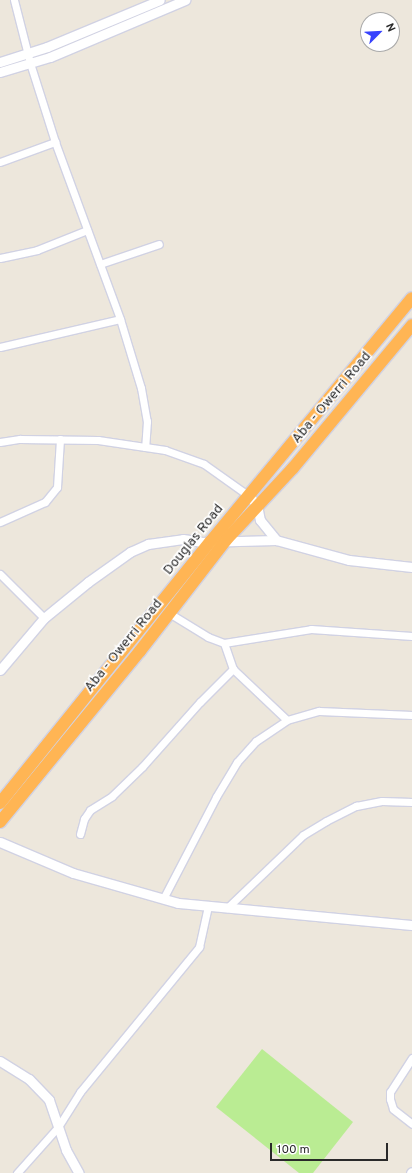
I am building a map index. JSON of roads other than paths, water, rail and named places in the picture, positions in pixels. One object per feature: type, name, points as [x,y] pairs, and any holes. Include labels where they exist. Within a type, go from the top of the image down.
[{"type":"highway","name":"Douglas Road","points":[[0,803],[211,541],[253,501],[412,298]]},
{"type":"highway","name":"Aba - Owerri Road","points":[[0,822],[169,613],[226,540],[253,501],[293,468],[412,325]]},
{"type":"street","points":[[14,0],[30,63],[55,142],[120,319],[145,404],[147,421],[145,447]]},
{"type":"street","points":[[0,62],[28,54],[160,0]]},
{"type":"street","points":[[0,72],[30,63],[185,0]]},
{"type":"street","points":[[0,162],[55,142]]},
{"type":"street","points":[[0,258],[37,250],[87,230]]},
{"type":"street","points":[[100,264],[159,244]]},
{"type":"street","points":[[0,347],[120,319]]},
{"type":"street","points":[[0,442],[20,439],[98,440],[165,450],[204,464],[253,501],[260,520],[276,540]]},
{"type":"street","points":[[0,522],[45,502],[57,487],[60,440]]},
{"type":"street","points":[[0,670],[44,618],[88,582],[130,552],[148,544],[168,539],[211,541],[276,540],[349,560],[412,567]]},
{"type":"street","points":[[0,574],[44,618]]},
{"type":"street","points":[[169,613],[208,637],[224,643],[311,629],[412,636]]},
{"type":"street","points":[[224,643],[233,669],[287,720]]},
{"type":"street","points":[[80,834],[84,819],[90,810],[112,796],[142,767],[200,702],[233,669]]},
{"type":"street","points":[[163,899],[193,838],[237,762],[256,741],[287,720],[325,711],[412,715]]},
{"type":"street","points":[[227,908],[303,835],[326,821],[356,806],[382,801],[412,802]]},
{"type":"street","points":[[0,842],[73,873],[163,899],[227,908],[412,925]]},
{"type":"street","points":[[17,1173],[58,1127],[80,1092],[200,947],[208,906]]},
{"type":"street","points":[[412,1058],[390,1092],[390,1099],[393,1109],[412,1124]]},
{"type":"street","points":[[0,1061],[29,1079],[48,1100],[66,1150],[79,1173]]}]
